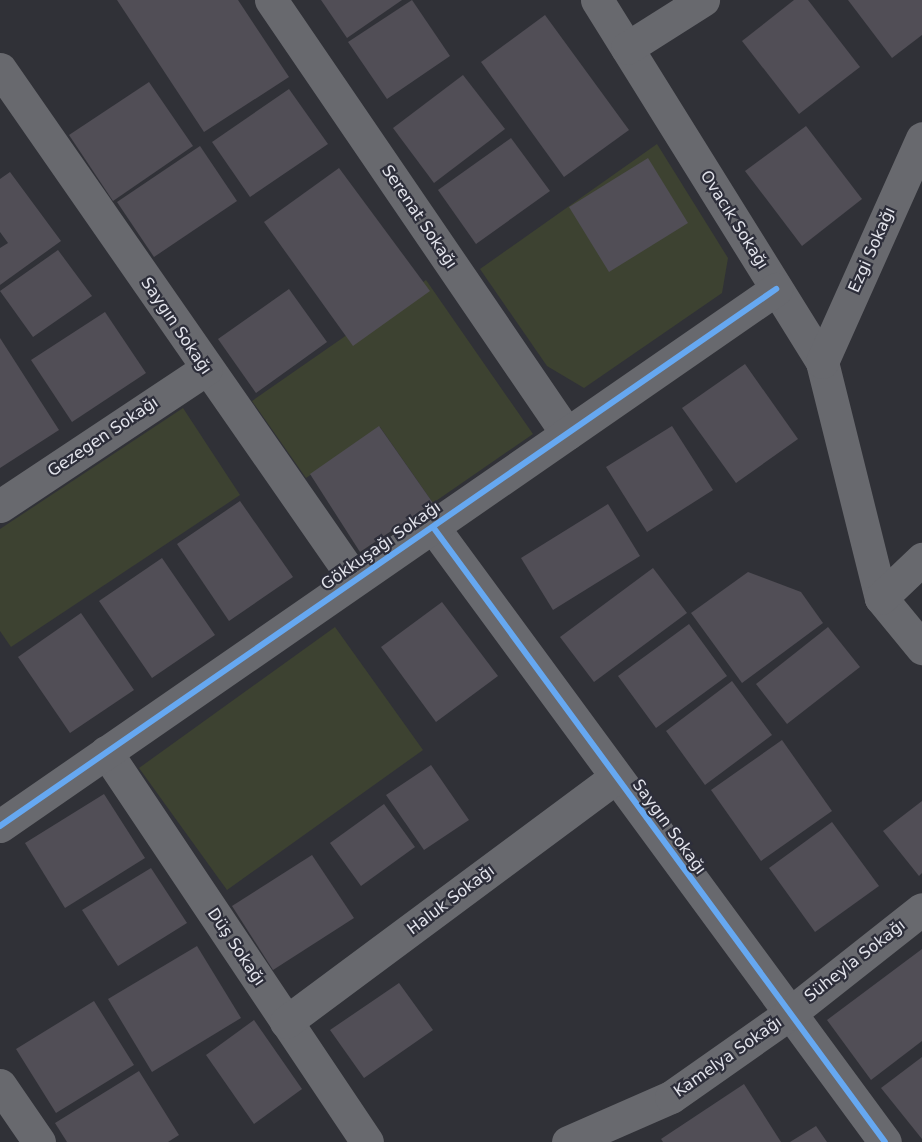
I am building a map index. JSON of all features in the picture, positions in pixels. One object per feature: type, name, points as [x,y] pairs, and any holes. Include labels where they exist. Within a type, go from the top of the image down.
[{"type":"street","name":"Serenat Sokağı","points":[[271,0],[567,434]]},
{"type":"street","name":"Ovacık Sokağı","points":[[597,0],[822,362],[881,598],[922,648]]},
{"type":"street","points":[[627,48],[703,0]]},
{"type":"street","name":"Saygın Sokağı","points":[[0,69],[206,369],[355,580]]},
{"type":"street","name":"Ezgi Sokağı","points":[[822,362],[922,138]]},
{"type":"street","name":"Gökkuşağı Sokağı","points":[[0,826],[776,289]]},
{"type":"street","name":"Gezegen Sokağı","points":[[0,506],[206,369]]},
{"type":"street","name":"Saygın Sokağı","points":[[433,527],[885,1142]]},
{"type":"street","points":[[881,598],[922,559]]},
{"type":"street","name":"Düş Sokağı","points":[[106,753],[367,1142]]},
{"type":"street","name":"Haluk Sokağı","points":[[286,1022],[616,777]]},
{"type":"street","name":"Süheyla Sokağı","points":[[789,1014],[922,909]]},
{"type":"street","name":"Kamelya Sokağı","points":[[568,1142],[671,1097],[789,1014]]},
{"type":"street","points":[[0,1085],[39,1142]]},
{"type":"green space","points":[[657,144],[728,258],[722,293],[584,388],[547,366],[480,269]]},
{"type":"green space","points":[[426,280],[533,434],[433,503],[380,427],[306,478],[252,401]]},
{"type":"green space","points":[[183,408],[240,495],[11,647],[0,631],[0,529]]},
{"type":"green space","points":[[335,627],[423,750],[227,890],[139,768]]},
{"type":"building","points":[[117,0],[238,0],[289,77],[204,132]]},
{"type":"building","points":[[321,0],[402,0],[347,38]]},
{"type":"building","points":[[412,0],[450,56],[387,99],[348,42]]},
{"type":"building","points":[[794,0],[808,0],[860,67],[799,114],[742,41]]},
{"type":"building","points":[[848,0],[922,0],[922,35],[892,58]]},
{"type":"building","points":[[545,15],[629,130],[564,177],[481,62]]},
{"type":"building","points":[[463,75],[505,129],[434,183],[393,128]]},
{"type":"building","points":[[149,82],[193,146],[113,201],[69,135]]},
{"type":"building","points":[[289,89],[328,144],[250,197],[212,142]]},
{"type":"building","points":[[806,126],[862,199],[802,246],[745,171]]},
{"type":"building","points":[[511,138],[550,191],[476,244],[438,190]]},
{"type":"building","points":[[200,146],[237,201],[154,257],[117,202]]},
{"type":"building","points":[[648,158],[688,223],[609,272],[569,207]]},
{"type":"building","points":[[339,168],[430,291],[353,346],[264,222]]},
{"type":"building","points":[[10,172],[61,241],[0,285],[0,248],[8,243],[0,232],[0,179]]},
{"type":"building","points":[[58,250],[92,296],[33,337],[0,291]]},
{"type":"building","points":[[289,289],[327,342],[256,393],[218,339]]},
{"type":"building","points":[[105,312],[146,373],[72,422],[31,360]]},
{"type":"building","points":[[0,338],[59,430],[0,468]]},
{"type":"building","points":[[745,364],[798,439],[736,483],[682,408]]},
{"type":"building","points":[[379,426],[433,503],[360,552],[310,474]]},
{"type":"building","points":[[672,426],[713,490],[647,532],[606,467]]},
{"type":"building","points":[[240,501],[293,577],[229,621],[177,544]]},
{"type":"building","points":[[608,504],[640,556],[553,610],[521,558]]},
{"type":"building","points":[[162,558],[215,635],[152,678],[99,601]]},
{"type":"building","points":[[653,568],[687,613],[594,682],[560,637]]},
{"type":"building","points":[[748,572],[801,592],[823,623],[742,683],[691,613]]},
{"type":"building","points":[[442,602],[498,676],[436,722],[381,647]]},
{"type":"building","points":[[81,613],[134,690],[70,733],[18,657]]},
{"type":"building","points":[[689,624],[727,676],[656,728],[618,676]]},
{"type":"building","points":[[828,627],[860,667],[787,724],[756,684]]},
{"type":"building","points":[[732,681],[772,735],[705,785],[666,731]]},
{"type":"building","points":[[782,740],[832,811],[761,861],[711,790]]},
{"type":"building","points":[[431,765],[469,820],[424,850],[386,795]]},
{"type":"building","points":[[104,794],[145,858],[65,908],[25,843]]},
{"type":"building","points":[[922,801],[922,873],[919,876],[883,831]]},
{"type":"building","points":[[384,804],[415,847],[361,886],[330,843]]},
{"type":"building","points":[[832,822],[879,886],[815,932],[769,868]]},
{"type":"building","points":[[312,855],[354,918],[273,970],[232,906]]},
{"type":"building","points":[[151,868],[187,923],[118,966],[82,910]]},
{"type":"building","points":[[197,946],[241,1018],[152,1072],[108,999]]},
{"type":"building","points":[[922,949],[922,1041],[871,1080],[827,1020]]},
{"type":"building","points":[[399,983],[433,1030],[364,1078],[330,1030]]},
{"type":"building","points":[[94,1001],[134,1065],[56,1113],[16,1049]]},
{"type":"building","points":[[254,1020],[302,1089],[254,1124],[206,1055]]},
{"type":"building","points":[[922,1057],[922,1139],[881,1088]]},
{"type":"building","points":[[139,1071],[179,1135],[168,1142],[67,1142],[55,1123]]},
{"type":"building","points":[[744,1084],[781,1142],[663,1142],[661,1139]]},
{"type":"building","points":[[816,1126],[827,1142],[790,1142]]},
{"type":"cycle path","points":[[0,826],[776,289]]},
{"type":"cycle path","points":[[433,527],[885,1142]]}]
